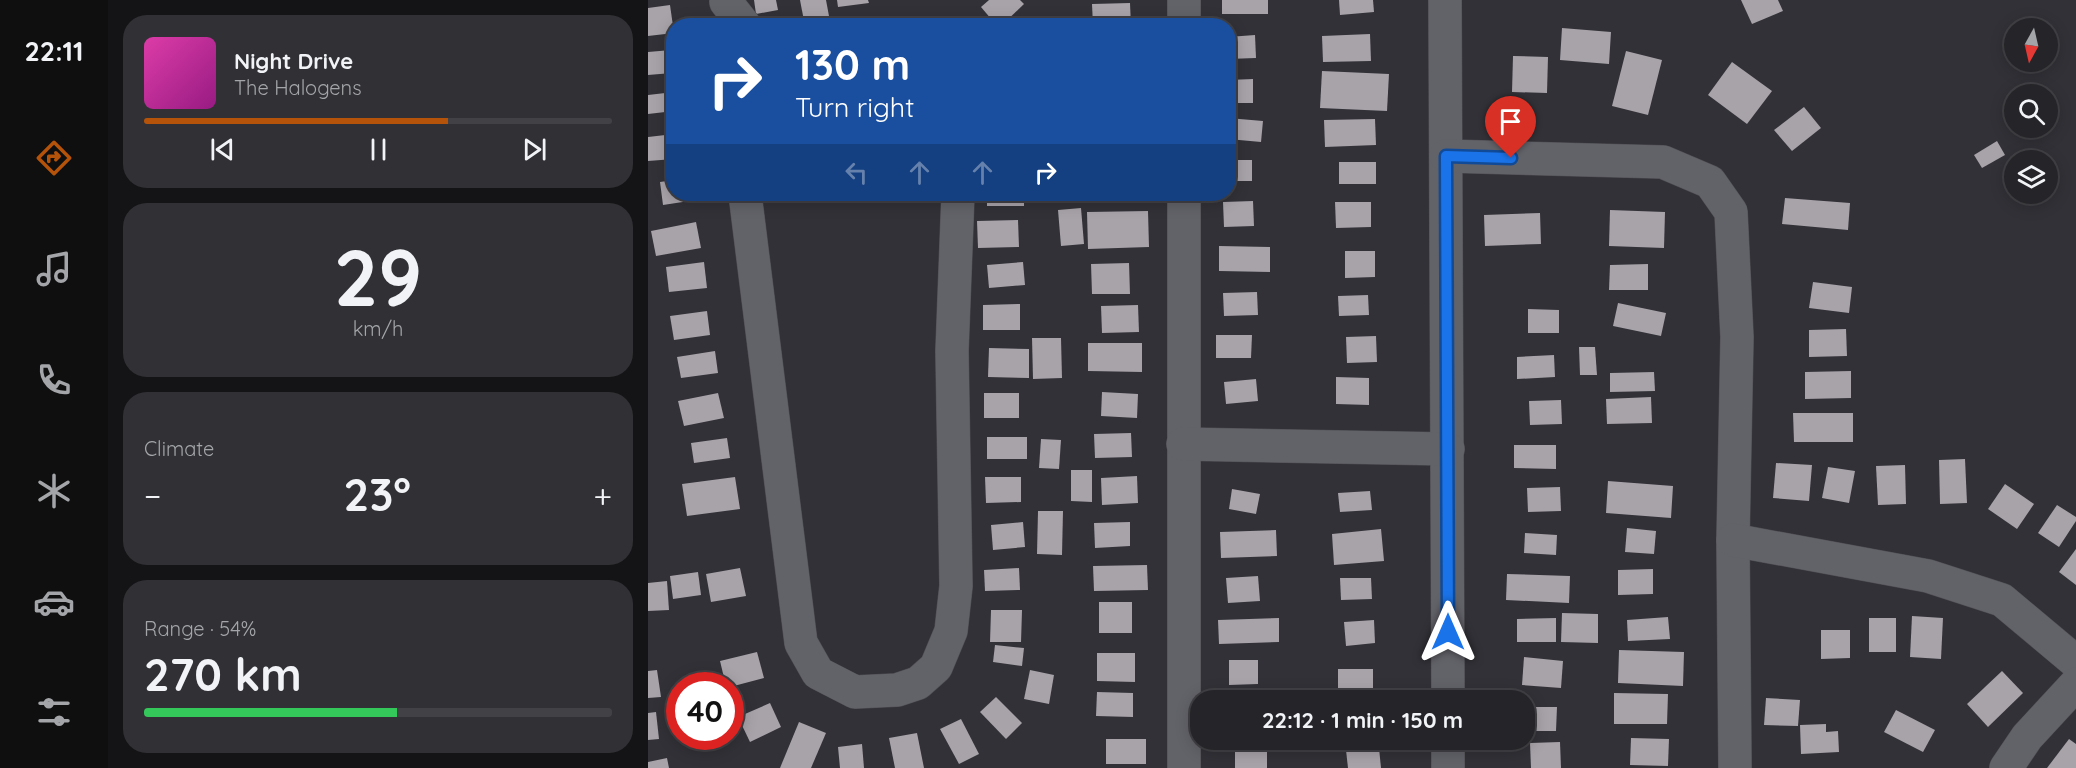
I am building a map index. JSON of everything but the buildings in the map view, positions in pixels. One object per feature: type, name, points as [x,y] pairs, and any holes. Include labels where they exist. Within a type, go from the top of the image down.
[{"type":"street","points":[[1184,0],[1184,18]]},
{"type":"street","points":[[1445,0],[1448,690]]},
{"type":"street","points":[[1446,156],[1663,162],[1710,182],[1731,212],[1737,337],[1732,540],[1735,768]]},
{"type":"street","points":[[746,201],[801,643],[819,673],[855,692],[897,690],[918,683],[936,667],[951,631],[956,586],[952,351],[958,201]]},
{"type":"street","points":[[1184,201],[1184,768]]},
{"type":"street","points":[[1184,444],[1448,449]]},
{"type":"street","points":[[1732,540],[1929,576],[2002,600],[2076,662]]},
{"type":"street","points":[[2006,768],[2027,737],[2076,684]]},
{"type":"street","points":[[1448,750],[1448,768]]},
{"type":"route","points":[[1448,632],[1446,156],[1511,158]]}]
